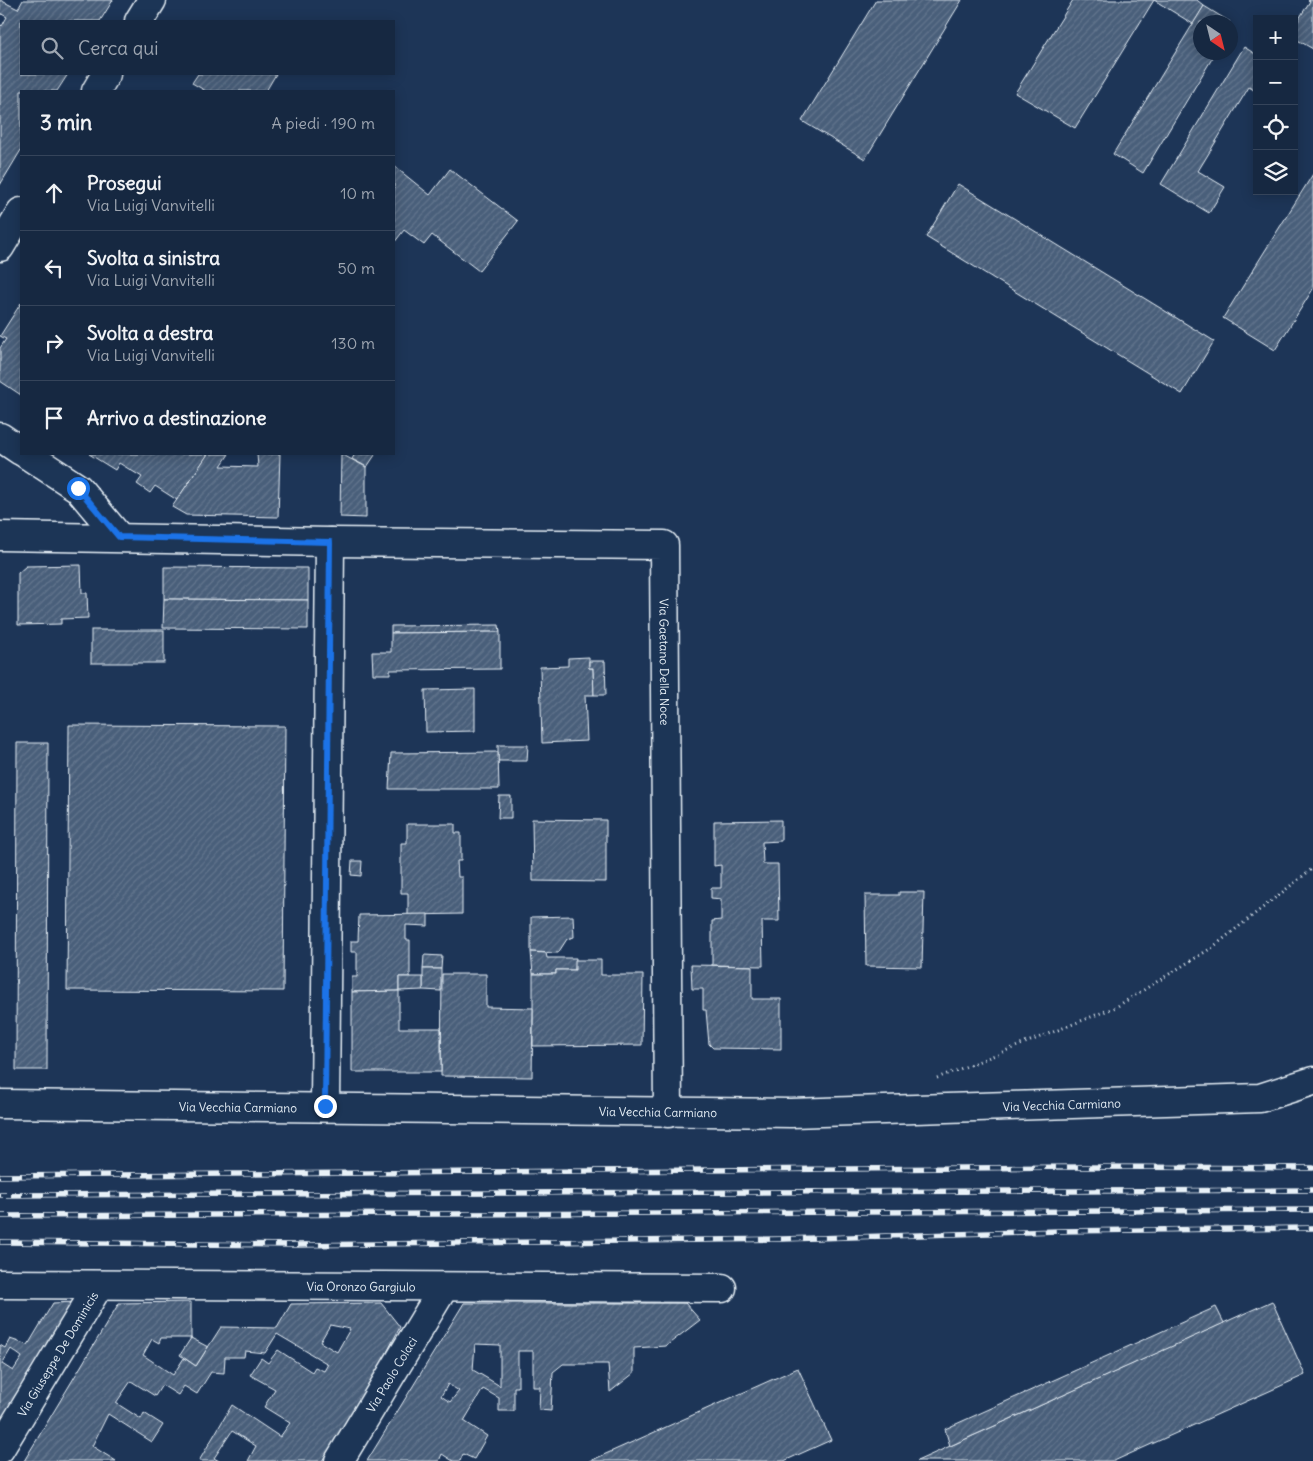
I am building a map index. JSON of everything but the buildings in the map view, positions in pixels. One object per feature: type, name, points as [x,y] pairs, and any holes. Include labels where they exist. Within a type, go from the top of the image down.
[{"type":"street","points":[[140,20],[152,0]]},
{"type":"street","points":[[97,90],[105,75]]},
{"type":"street","points":[[0,247],[20,214]]},
{"type":"street","points":[[0,437],[20,450]]},
{"type":"street","points":[[28,455],[78,488],[119,537]]},
{"type":"street","points":[[0,536],[330,542],[325,1106]]},
{"type":"street","name":"Via Gaetano Della Noce","points":[[330,542],[664,545],[668,1113]]},
{"type":"street","name":"Via Vecchia Carmiano","points":[[0,1104],[325,1106],[668,1113],[791,1113],[1260,1098],[1313,1081]]},
{"type":"street","name":"Via Oronzo Gargiulo","points":[[0,1284],[722,1288]]},
{"type":"street","name":"Via Giuseppe De Dominicis","points":[[0,1449],[99,1285]]},
{"type":"street","name":"Via Paolo Colaci","points":[[339,1461],[444,1287]]},
{"type":"path","points":[[931,1080],[1116,1007],[1213,947],[1313,868]]},
{"type":"railway","points":[[0,1176],[1083,1167],[1313,1168]]},
{"type":"railway","points":[[0,1195],[1313,1190]]},
{"type":"railway","points":[[0,1216],[1313,1210]]},
{"type":"railway","points":[[0,1242],[296,1245],[782,1239],[1058,1231],[1313,1228]]},
{"type":"route","points":[[78,488],[119,537],[330,542],[325,1106]]}]
